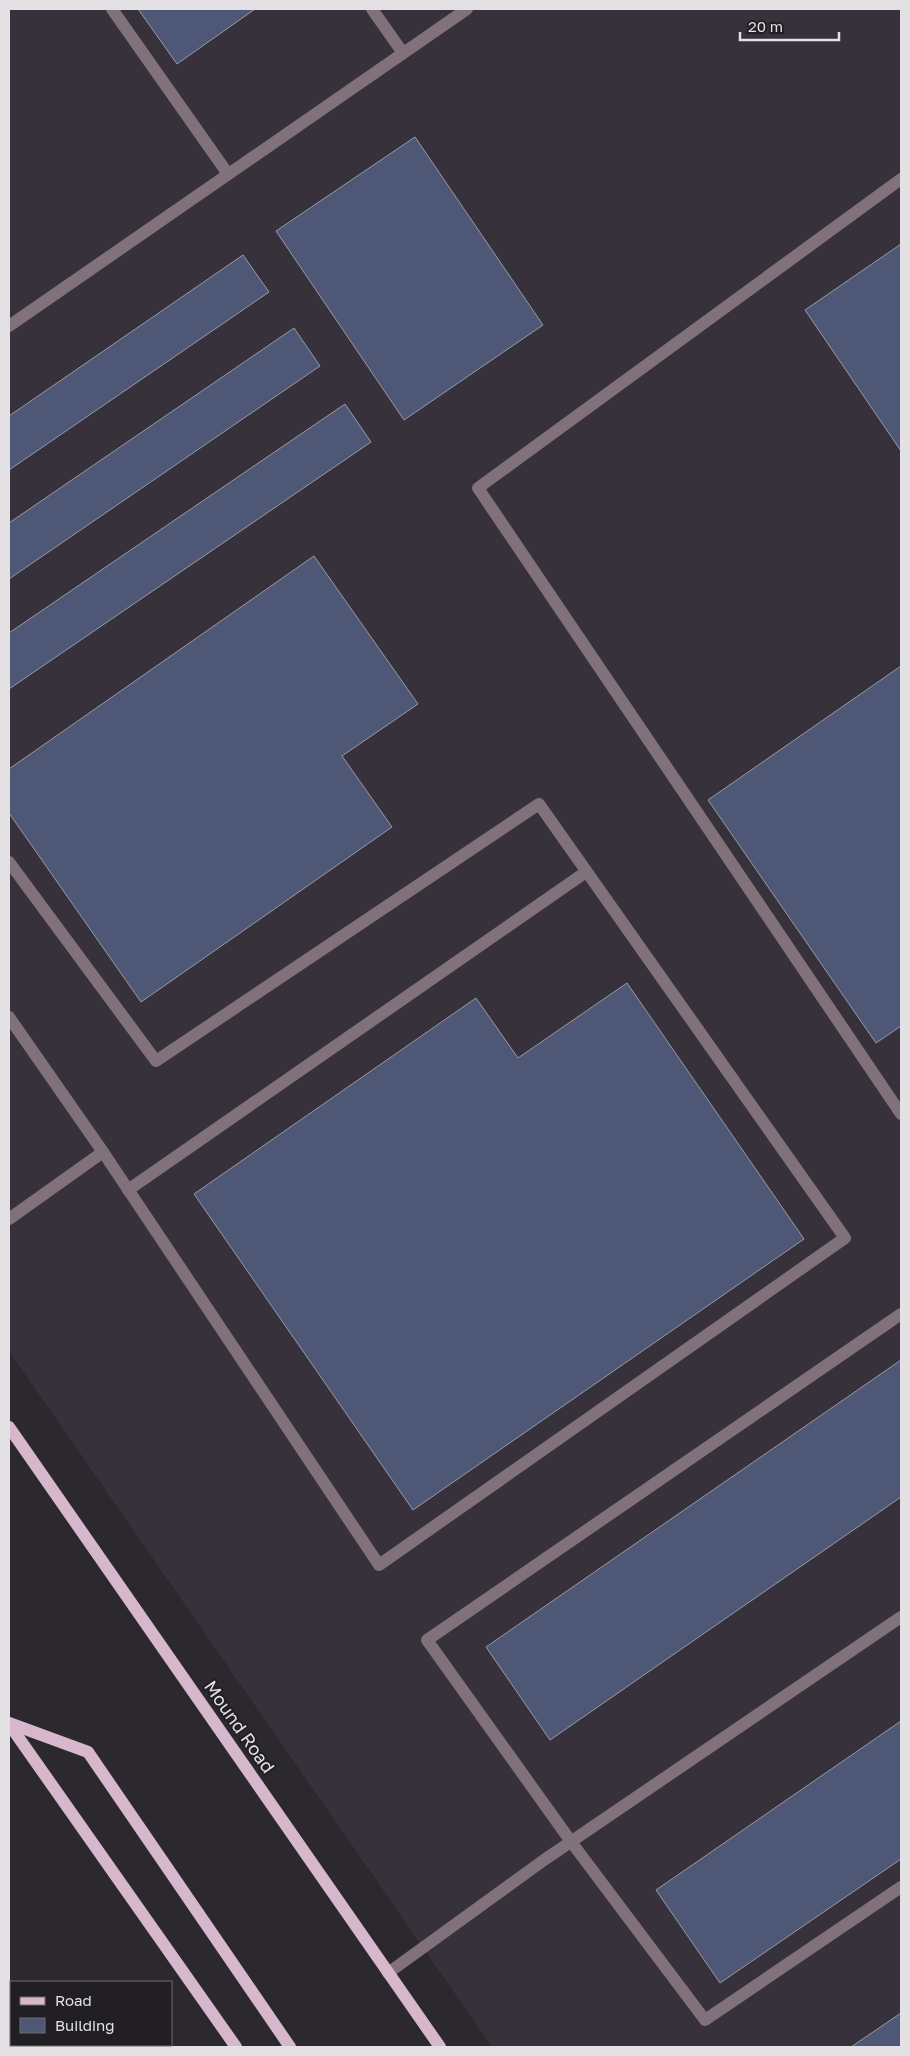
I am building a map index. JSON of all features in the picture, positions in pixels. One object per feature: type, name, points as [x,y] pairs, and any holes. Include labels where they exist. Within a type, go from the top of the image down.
[{"type":"main road","name":"Mound Road","points":[[9,1427],[440,2047]]},
{"type":"main road","points":[[9,1724],[236,2047]]},
{"type":"main road","points":[[9,1724],[88,1752],[290,2047]]},
{"type":"lane","points":[[112,9],[228,174]]},
{"type":"lane","points":[[372,9],[403,52]]},
{"type":"lane","points":[[9,326],[466,9]]},
{"type":"lane","points":[[901,179],[478,488],[901,1114]]},
{"type":"lane","points":[[9,862],[156,1061],[539,804],[845,1238],[379,1565],[103,1152],[9,1017]]},
{"type":"lane","points":[[128,1190],[586,872]]},
{"type":"lane","points":[[9,1219],[103,1152]]},
{"type":"lane","points":[[901,1314],[427,1640],[572,1842],[705,2020],[901,1887]]},
{"type":"lane","points":[[388,1973],[544,1860],[901,1617]]},
{"type":"shaded area","points":[[9,9],[901,9],[901,2047],[492,2047],[9,1351]]},
{"type":"building","points":[[138,9],[255,9],[177,64]]},
{"type":"building","points":[[415,137],[543,325],[404,420],[276,231]]},
{"type":"building","points":[[901,244],[901,451],[805,310]]},
{"type":"building","points":[[243,255],[269,292],[9,470],[9,416]]},
{"type":"building","points":[[294,328],[320,366],[9,579],[9,523]]},
{"type":"building","points":[[345,404],[371,442],[9,689],[9,633]]},
{"type":"building","points":[[314,556],[418,704],[342,756],[392,827],[141,1002],[9,813],[9,769]]},
{"type":"building","points":[[901,666],[901,1026],[876,1043],[708,800]]},
{"type":"building","points":[[627,983],[804,1239],[413,1510],[194,1194],[476,998],[518,1058]]},
{"type":"building","points":[[901,1360],[901,1497],[550,1740],[486,1647]]},
{"type":"building","points":[[901,1721],[901,1859],[720,1983],[656,1890]]},
{"type":"building","points":[[901,2013],[901,2047],[851,2047]]}]
